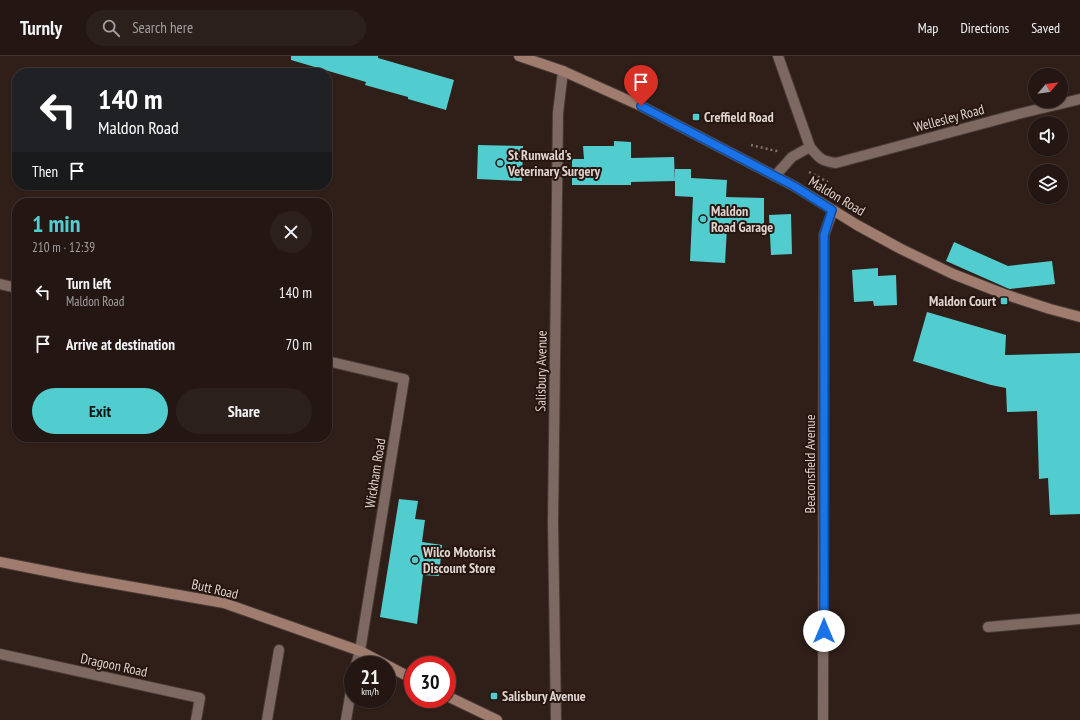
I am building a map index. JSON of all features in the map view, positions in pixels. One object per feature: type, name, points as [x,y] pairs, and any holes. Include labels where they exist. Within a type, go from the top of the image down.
[{"type":"main road","name":"Maldon Road","points":[[519,56],[563,71],[641,106],[794,186],[883,239],[953,274],[1050,309],[1080,317]]},
{"type":"main road","name":"Butt Road","points":[[0,562],[224,603],[360,651],[404,674]]},
{"type":"main road","points":[[456,700],[497,720]]},
{"type":"street","points":[[775,176],[792,157],[810,147],[778,56]]},
{"type":"street","name":"Salisbury Avenue","points":[[556,720],[553,522],[558,121],[563,71]]},
{"type":"street","name":"Wellesley Road","points":[[810,147],[819,158],[836,163],[1018,114],[1080,99]]},
{"type":"street","name":"Beaconsfield Avenue","points":[[823,720],[824,235],[832,210]]},
{"type":"street","points":[[0,284],[12,287]]},
{"type":"street","name":"Wickham Road","points":[[332,362],[404,379],[360,651]]},
{"type":"street","points":[[988,627],[1080,619]]},
{"type":"street","points":[[267,720],[279,650]]},
{"type":"street","points":[[359,656],[360,651]]},
{"type":"street","name":"Dragoon Road","points":[[0,654],[200,698],[196,720]]},
{"type":"street","points":[[346,720],[348,708]]},
{"type":"path","points":[[751,145],[776,150]]},
{"type":"path","points":[[809,172],[828,182]]},
{"type":"building","points":[[291,56],[378,56],[378,58],[454,80],[446,110],[408,99],[408,97],[365,85],[366,82],[332,72],[332,68],[318,68],[291,60]]},
{"type":"building","points":[[614,141],[631,142],[631,158],[674,157],[675,181],[631,182],[631,185],[572,185],[572,159],[584,159],[583,146],[614,146]]},
{"type":"building","name":"St Runwald's Veterinary Surgery","points":[[478,145],[523,146],[522,181],[477,179]]},
{"type":"building","points":[[675,169],[691,169],[691,178],[727,180],[726,197],[764,198],[764,229],[727,228],[725,263],[690,261],[693,197],[675,196]]},
{"type":"building","points":[[791,214],[792,254],[771,255],[769,215]]},
{"type":"building","points":[[954,242],[1008,266],[1052,261],[1055,284],[1010,289],[1007,288],[946,261]]},
{"type":"building","points":[[878,268],[878,276],[896,275],[897,305],[874,306],[873,301],[854,302],[852,270]]},
{"type":"building","points":[[927,312],[1006,335],[1005,355],[1080,353],[1080,514],[1050,515],[1048,478],[1039,479],[1037,411],[1007,412],[1006,388],[991,385],[913,361]]},
{"type":"building","name":"Wilco Motorist Discount Store","points":[[399,499],[418,501],[415,519],[425,520],[422,542],[442,545],[439,576],[423,575],[417,624],[380,617]]},
{"type":"place","name":"Creffield Road","points":[[696,117]]},
{"type":"place","name":"St Runwald's Veterinary Surgery","points":[[500,163]]},
{"type":"place","name":"Maldon Road Garage","points":[[703,219]]},
{"type":"place","name":"Maldon Court","points":[[1004,301]]},
{"type":"place","name":"Wilco Motorist Discount Store","points":[[415,560]]},
{"type":"place","name":"Salisbury Avenue","points":[[494,696]]},
{"type":"route","points":[[641,106],[794,186],[832,210],[824,235],[824,631]]}]
